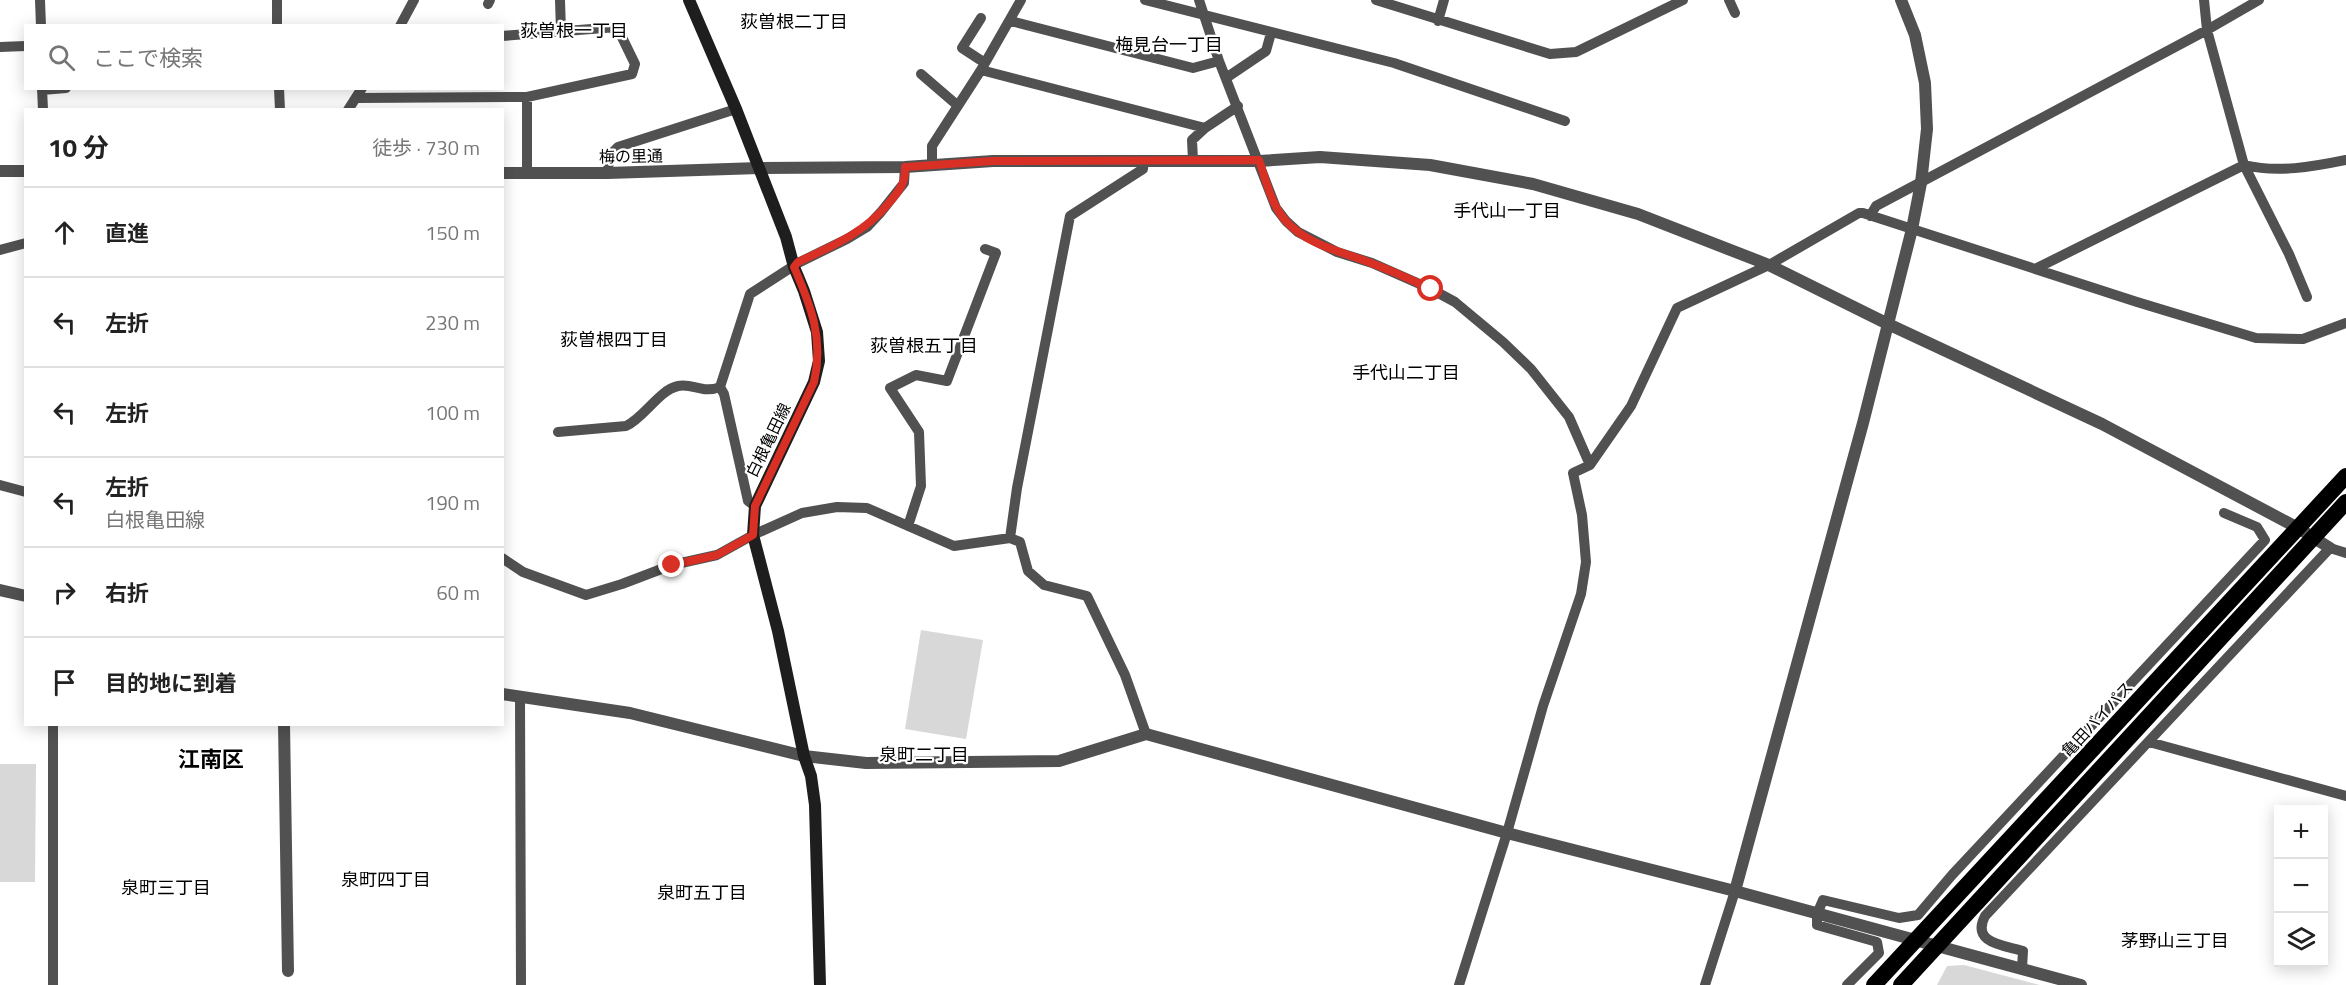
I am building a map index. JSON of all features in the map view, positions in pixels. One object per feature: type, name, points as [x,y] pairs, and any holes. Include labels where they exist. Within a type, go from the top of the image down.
[{"type":"highway","name":"亀田バイパス","points":[[1874,985],[2346,476]]},
{"type":"highway","points":[[1901,985],[2346,502]]},
{"type":"main road","name":"白根亀田線","points":[[689,0],[736,109],[786,237],[817,332],[819,361],[814,382],[755,506],[753,535],[778,631],[804,756],[811,776],[815,805],[819,985]]},
{"type":"street","points":[[40,0],[41,24]]},
{"type":"street","points":[[277,0],[278,24]]},
{"type":"street","points":[[401,24],[414,0]]},
{"type":"street","points":[[560,0],[561,31]]},
{"type":"street","points":[[932,166],[932,146],[983,67],[1021,0]]},
{"type":"street","points":[[1145,0],[1394,63],[1565,122]]},
{"type":"street","points":[[1199,0],[1226,78],[1276,207],[1286,221],[1298,232],[1337,252],[1372,263],[1431,289],[1455,303],[1503,342],[1531,369],[1569,417],[1590,465]]},
{"type":"street","points":[[1438,21],[1444,0]]},
{"type":"street","points":[[1384,1],[1438,21],[1550,54],[1576,52],[1683,0]]},
{"type":"street","points":[[1729,0],[1735,13]]},
{"type":"street","points":[[1706,985],[1735,891],[1912,230],[1921,183],[1927,129],[1925,83],[1915,35],[1901,0]]},
{"type":"street","points":[[2204,0],[2207,30],[2244,165],[2289,254],[2307,297]]},
{"type":"street","points":[[1870,216],[1876,206],[2259,0]]},
{"type":"street","points":[[981,18],[962,48],[983,67],[1205,128]]},
{"type":"street","points":[[1011,21],[1193,68],[1220,60]]},
{"type":"street","points":[[349,108],[359,93],[527,97],[632,74],[635,64],[617,27],[504,36]]},
{"type":"street","points":[[1226,78],[1266,51],[1271,33]]},
{"type":"street","points":[[0,47],[24,46]]},
{"type":"street","points":[[921,74],[957,105]]},
{"type":"street","points":[[42,90],[43,108]]},
{"type":"street","points":[[279,90],[280,108]]},
{"type":"street","points":[[527,97],[527,173]]},
{"type":"street","points":[[1193,160],[1192,140],[1205,128],[1238,106]]},
{"type":"street","points":[[608,173],[609,156],[618,147],[736,109]]},
{"type":"street","name":"梅の里通","points":[[504,173],[905,167],[993,161],[1259,160],[1320,157],[1430,165],[1533,184],[1638,214],[1769,265],[1888,324],[2102,424],[2298,528],[2330,548]]},
{"type":"street","points":[[1010,538],[1019,477],[1070,216],[1143,169],[1144,160]]},
{"type":"street","points":[[2037,268],[2244,165],[2261,169],[2283,170],[2346,160]]},
{"type":"street","points":[[755,506],[748,501],[724,394],[720,387],[750,294],[767,281],[794,267],[798,262],[867,227],[904,183],[905,167]]},
{"type":"street","points":[[0,171],[24,171]]},
{"type":"street","points":[[1459,985],[1507,833],[1543,706],[1581,594],[1586,562],[1582,515],[1573,473],[1590,465],[1631,406],[1677,308],[1769,265],[1859,213],[2256,338],[2303,339],[2346,323]]},
{"type":"street","points":[[0,250],[24,244]]},
{"type":"street","points":[[908,526],[921,486],[919,432],[890,388],[916,375],[947,381],[996,253],[985,249]]},
{"type":"street","points":[[558,432],[626,426],[634,422],[660,397],[678,386],[711,391],[720,387]]},
{"type":"street","points":[[0,485],[24,491]]},
{"type":"street","points":[[504,559],[523,572],[586,595],[672,565],[717,555],[753,535],[802,513],[837,507],[867,508],[954,546],[1010,538],[1020,542],[1028,571],[1044,585],[1087,596],[1125,675],[1146,734]]},
{"type":"street","points":[[1847,985],[1879,953],[1877,942],[1817,925],[1817,914],[1823,900],[1899,918],[1918,915],[1952,875],[2265,540],[2256,527],[2224,513]]},
{"type":"street","points":[[2022,968],[2023,951],[1986,939],[1981,933],[1981,925],[1985,916],[2330,548],[2346,553]]},
{"type":"street","points":[[0,590],[24,596]]},
{"type":"street","points":[[504,694],[630,713],[804,756],[866,763],[1059,761],[1146,734],[1507,833],[1735,891],[2081,985]]},
{"type":"street","points":[[520,697],[521,985]]},
{"type":"street","points":[[2005,819],[2094,723]]},
{"type":"street","points":[[53,726],[53,985]]},
{"type":"street","points":[[284,726],[288,971]]},
{"type":"street","points":[[2150,742],[2346,796]]},
{"type":"shaded area","points":[[921,630],[983,640],[966,739],[905,729]]},
{"type":"shaded area","points":[[0,764],[36,764],[35,882],[0,882]]},
{"type":"shaded area","points":[[1964,965],[2040,985],[1937,985],[1947,966]]},
{"type":"district","name":"荻曽根二丁目","points":[[794,22]]},
{"type":"district","name":"荻曽根一丁目","points":[[574,31]]},
{"type":"district","name":"梅見台一丁目","points":[[1169,45]]},
{"type":"district","name":"手代山一丁目","points":[[1507,211]]},
{"type":"district","name":"荻曽根四丁目","points":[[614,340]]},
{"type":"district","name":"荻曽根五丁目","points":[[924,346]]},
{"type":"district","name":"手代山二丁目","points":[[1406,373]]},
{"type":"district","name":"泉町二丁目","points":[[924,755]]},
{"type":"district","name":"江南区","points":[[211,759]]},
{"type":"district","name":"泉町四丁目","points":[[386,880]]},
{"type":"district","name":"泉町三丁目","points":[[166,888]]},
{"type":"district","name":"泉町五丁目","points":[[702,893]]},
{"type":"district","name":"茅野山三丁目","points":[[2175,941]]},
{"type":"route","points":[[672,565],[717,555],[753,535],[755,506],[814,382],[819,361],[817,332],[794,267],[798,262],[867,227],[899,191],[904,183],[905,167],[993,161],[1259,160],[1276,207],[1298,232],[1337,252],[1372,263],[1431,289]]}]
